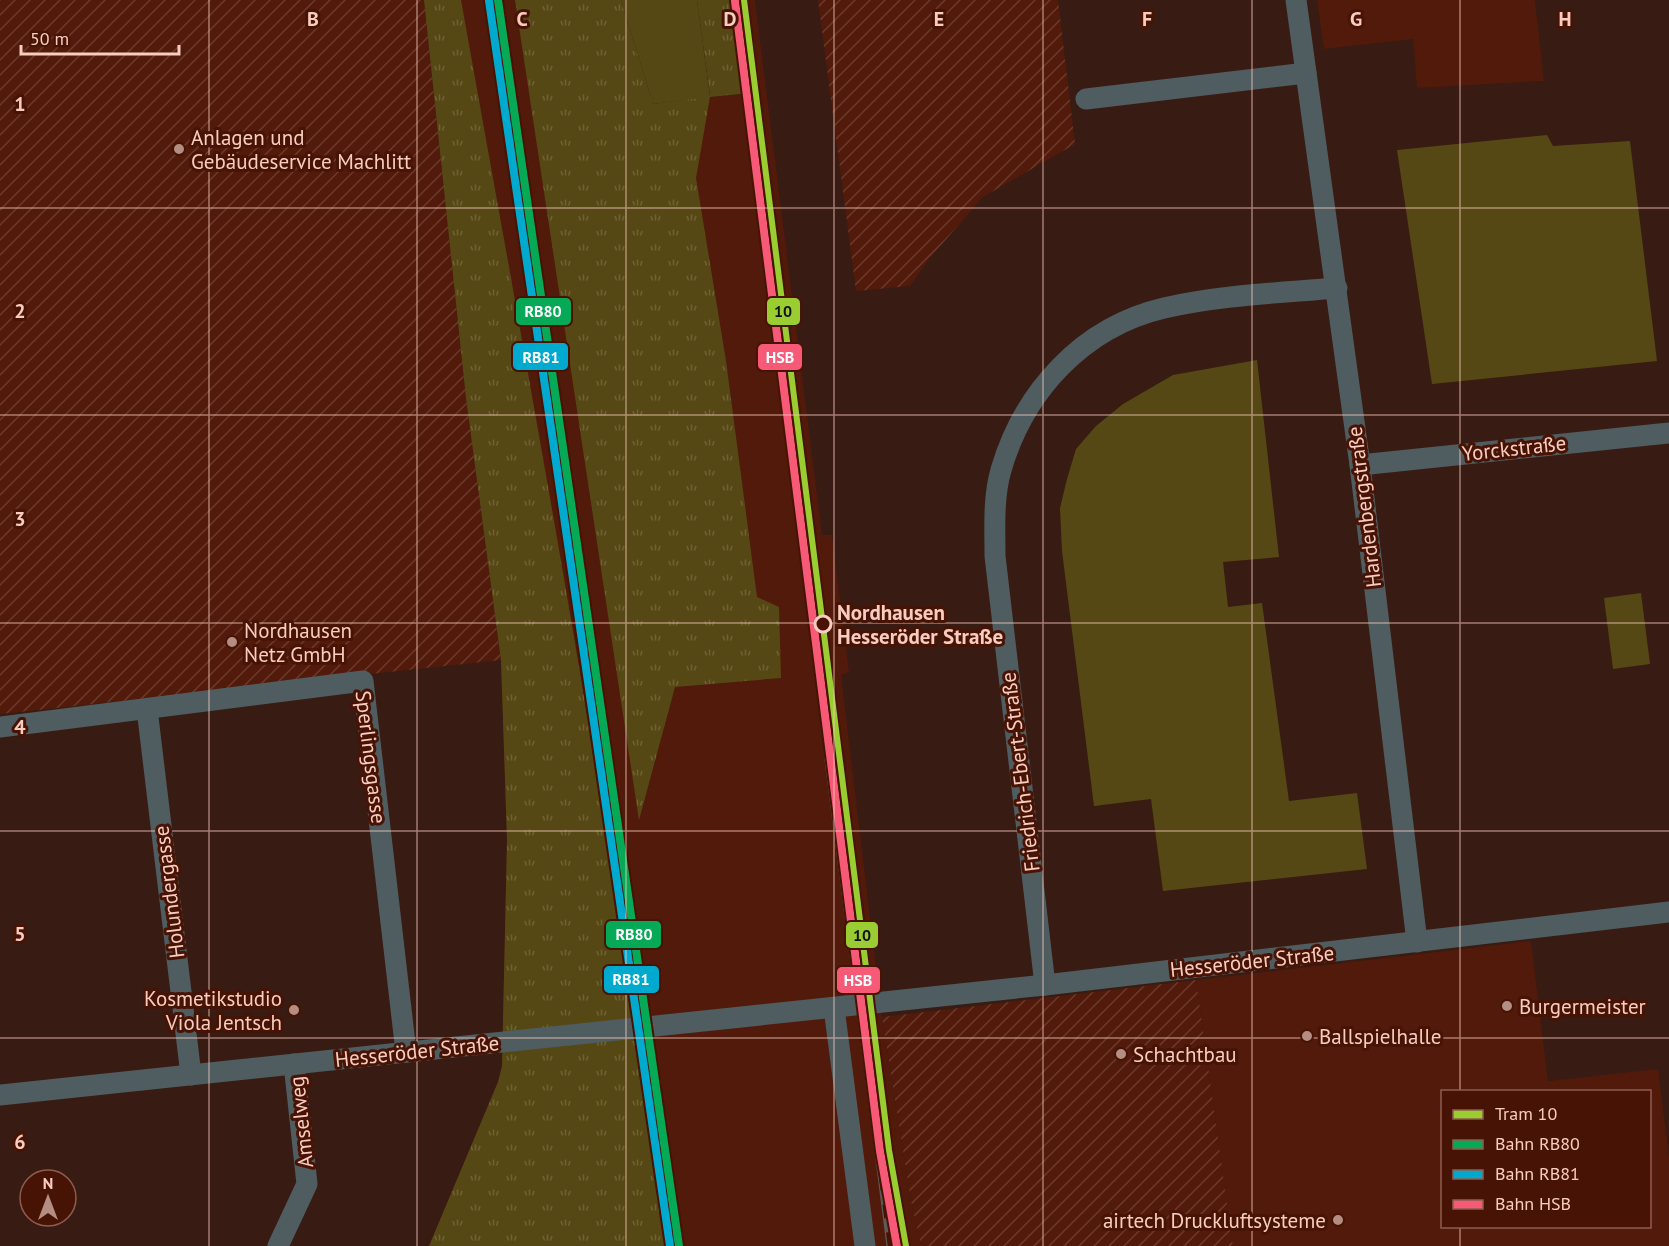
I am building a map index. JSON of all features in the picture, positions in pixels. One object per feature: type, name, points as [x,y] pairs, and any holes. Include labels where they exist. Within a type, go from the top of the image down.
[{"type":"street","name":"Hardenbergstraße","points":[[1296,0],[1360,465],[1417,942]]},
{"type":"street","points":[[1086,99],[1306,73]]},
{"type":"street","name":"Friedrich-Ebert-Straße","points":[[1045,985],[995,556],[995,513],[1001,472],[1013,435],[1032,400],[1061,364],[1090,341],[1125,321],[1163,308],[1198,301],[1336,288]]},
{"type":"street","name":"Yorckstraße","points":[[1360,465],[1669,433]]},
{"type":"street","name":"Sperlingsgasse","points":[[0,727],[363,681],[406,1052]]},
{"type":"street","name":"Holundergasse","points":[[147,709],[191,1075]]},
{"type":"street","name":"Hesseröder Straße","points":[[0,1095],[48,1092],[1045,985],[1669,912]]},
{"type":"street","points":[[834,1008],[865,1246]]},
{"type":"street","name":"Amselweg","points":[[278,1246],[307,1184],[294,1064]]},
{"type":"shaded area","points":[[0,0],[424,0],[466,398],[501,660],[0,714]]},
{"type":"shaded area","points":[[424,0],[621,0],[653,104],[695,177],[710,97],[750,93],[738,0],[755,0],[822,535],[832,535],[849,672],[841,675],[882,1017],[911,1201],[921,1246],[429,1246],[498,1082],[502,1066],[507,840],[501,660],[466,398]]},
{"type":"shaded area","points":[[818,0],[1058,0],[1075,144],[983,197],[929,259],[910,286],[856,291]]},
{"type":"shaded area","points":[[1317,0],[1535,0],[1544,81],[1417,88],[1413,39],[1324,49]]},
{"type":"shaded area","points":[[1531,941],[1548,1081],[1658,1069],[1669,1157],[1669,1246],[1233,1246],[1196,980]]},
{"type":"shaded area","points":[[1196,980],[1233,1246],[921,1246],[911,1201],[882,1017]]},
{"type":"green space","points":[[424,0],[461,0],[597,777],[645,1089],[666,1246],[429,1246],[498,1082],[502,1066],[507,840],[501,660],[466,398]]},
{"type":"green space","points":[[515,0],[621,0],[653,104],[710,96],[697,0],[738,0],[750,93],[710,97],[696,178],[726,361],[757,597],[779,607],[781,678],[675,687],[639,820]]},
{"type":"green space","points":[[621,0],[697,0],[710,97],[653,104]]},
{"type":"green space","points":[[1547,135],[1553,146],[1630,141],[1657,361],[1432,384],[1397,150]]},
{"type":"green space","points":[[1257,360],[1279,557],[1223,562],[1228,607],[1262,603],[1289,801],[1357,793],[1367,869],[1163,891],[1151,799],[1094,806],[1062,551],[1060,508],[1076,449],[1096,426],[1123,404],[1173,375]]},
{"type":"green space","points":[[1641,593],[1650,664],[1613,669],[1604,598]]},
{"type":"railway","points":[[828,760],[890,1246]]},
{"type":"tram line","name":"10","points":[[744,0],[889,1150],[906,1246]]},
{"type":"rail line","name":"RB80","points":[[498,0],[679,1246]]},
{"type":"rail line","name":"RB81","points":[[489,1],[670,1246]]},
{"type":"rail line","name":"HSB","points":[[735,1],[880,1151],[897,1246]]},
{"type":"place","name":"Anlagen und Gebäudeservice Machlitt","points":[[179,149]]},
{"type":"place","name":"Nordhausen Hesseröder Straße","points":[[823,624]]},
{"type":"place","name":"Nordhausen Netz GmbH","points":[[232,642]]},
{"type":"place","name":"Burgermeister","points":[[1507,1006]]},
{"type":"place","name":"Kosmetikstudio Viola Jentsch","points":[[294,1010]]},
{"type":"place","name":"Ballspielhalle","points":[[1307,1036]]},
{"type":"place","name":"Schachtbau","points":[[1121,1054]]},
{"type":"place","name":"airtech Druckluftsysteme","points":[[1338,1220]]}]
